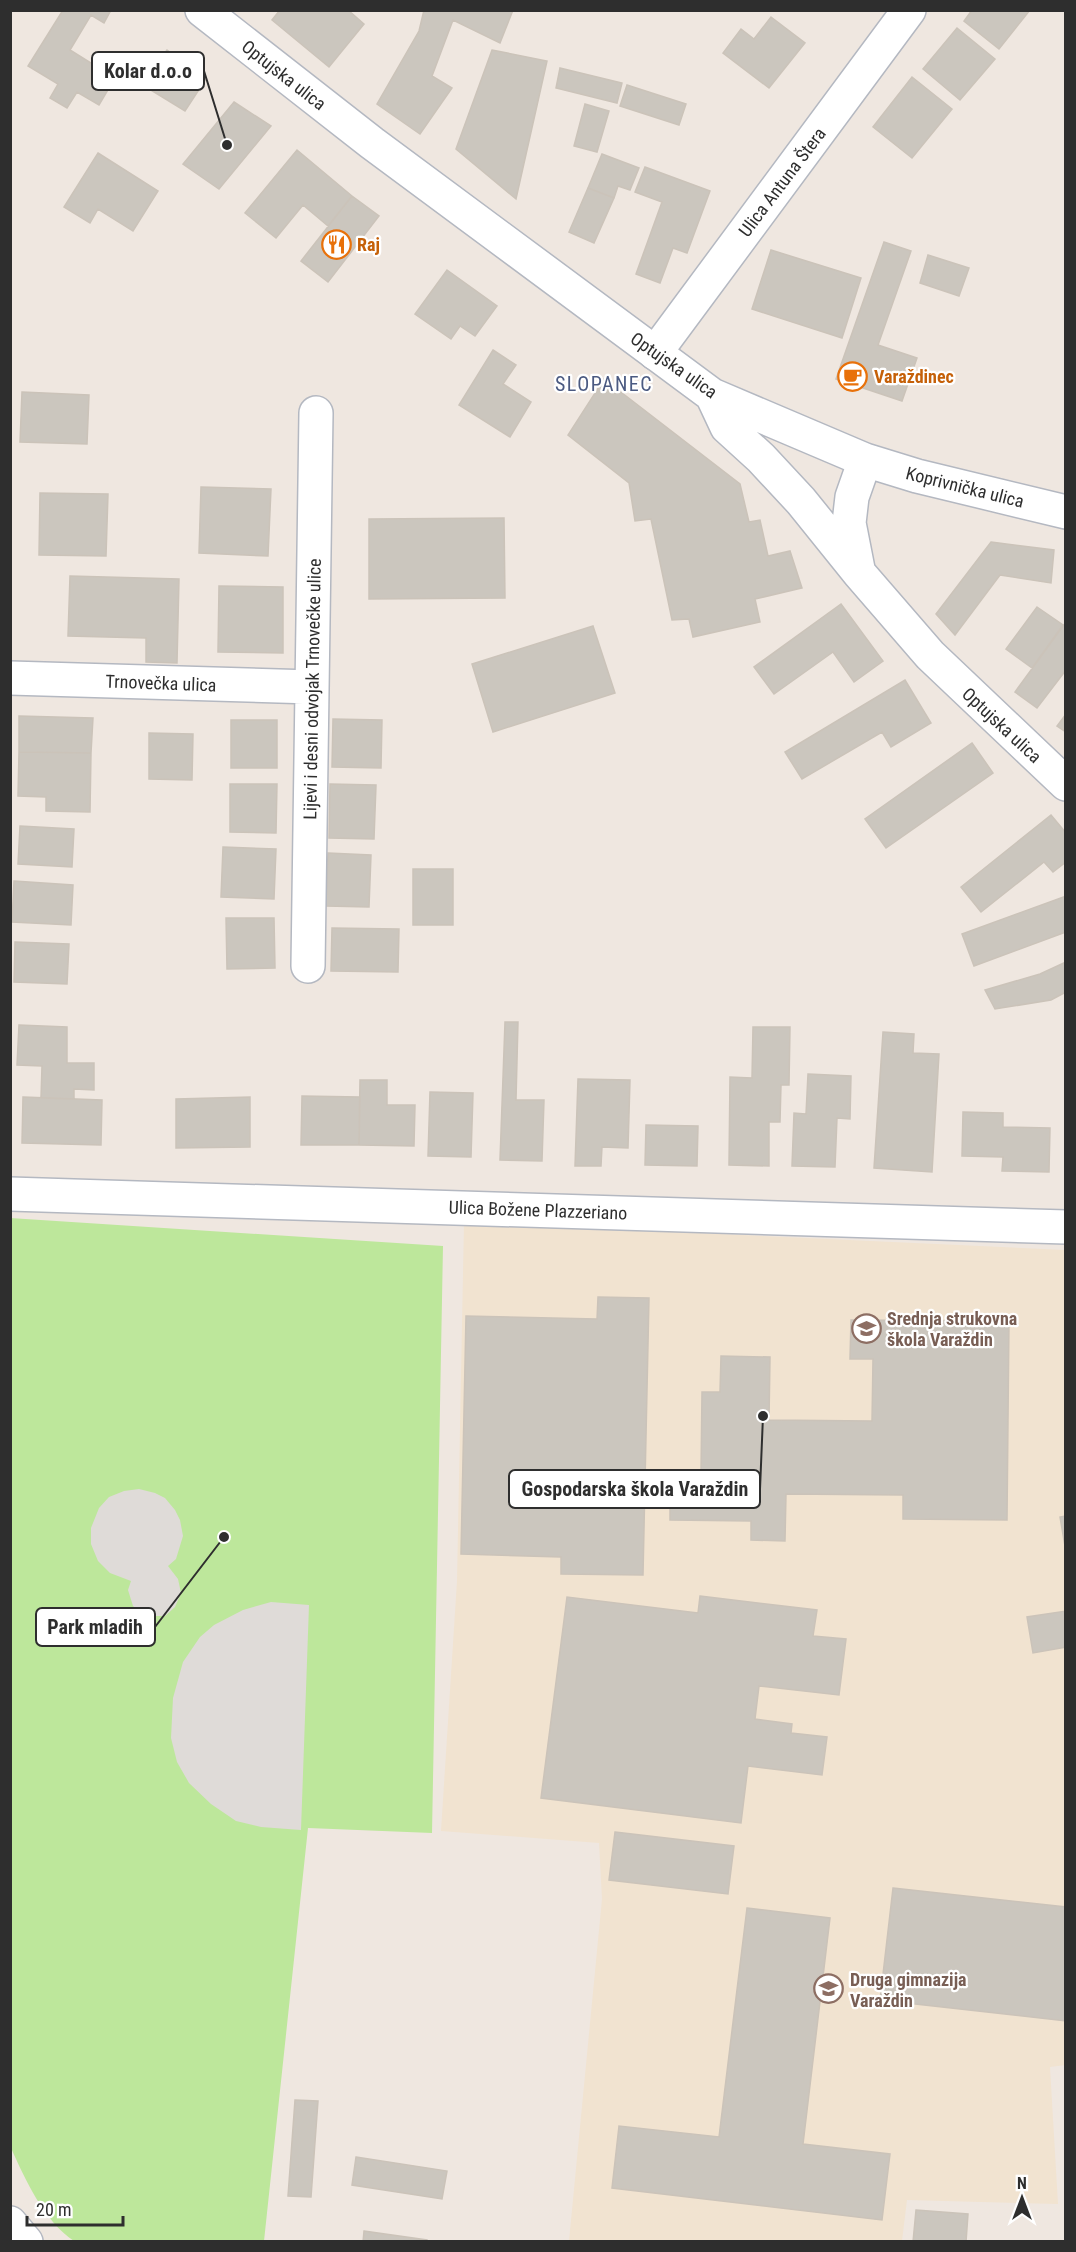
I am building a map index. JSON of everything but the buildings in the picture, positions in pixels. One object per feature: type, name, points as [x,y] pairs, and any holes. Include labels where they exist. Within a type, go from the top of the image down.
[{"type":"street","name":"Optujska ulica","points":[[202,10],[372,143],[712,395],[865,460]]},
{"type":"street","name":"Ulica Antuna Štera","points":[[655,353],[909,10]]},
{"type":"street","name":"Optujska ulica","points":[[712,395],[727,427],[761,458],[793,493],[859,573],[946,671],[1065,784]]},
{"type":"street","name":"Lijevi i desni odvojak Trnovečke ulice","points":[[308,966],[316,413]]},
{"type":"street","name":"Koprivnička ulica","points":[[865,460],[916,476],[1065,512]]},
{"type":"street","points":[[859,573],[849,523],[852,498],[865,460]]},
{"type":"street","name":"Trnovečka ulica","points":[[10,678],[312,687]]},
{"type":"street","name":"Ulica Božene Plazzeriano","points":[[10,1194],[1065,1227]]},
{"type":"street","points":[[10,2223],[26,2241]]},
{"type":"shaded area","points":[[464,1222],[1065,1250],[1066,2065],[1050,2067],[1058,2204],[907,2200],[902,2241],[569,2241],[602,1899],[599,1843],[441,1831],[457,1581]]},
{"type":"shaded area","points":[[139,1489],[165,1498],[180,1520],[183,1536],[176,1559],[168,1566],[178,1579],[181,1593],[175,1607],[165,1616],[149,1616],[133,1606],[128,1590],[131,1581],[110,1573],[98,1561],[91,1544],[91,1528],[99,1508],[109,1497],[124,1491]]},
{"type":"shaded area","points":[[271,1602],[309,1605],[301,1830],[261,1827],[236,1821],[211,1804],[189,1783],[177,1762],[171,1738],[173,1698],[183,1662],[200,1637],[214,1625],[243,1610]]},
{"type":"green space","points":[[10,1218],[443,1246],[432,1833],[308,1828],[264,2241],[74,2241],[53,2222],[36,2199],[11,2148]]},
{"type":"place","name":"Kolar d.o.o","points":[[227,145]]},
{"type":"place","name":"Raj","points":[[336,244]]},
{"type":"place","name":"Varaždinec","points":[[853,376]]},
{"type":"place","name":"Srednja strukovna škola Varaždin","points":[[866,1328]]},
{"type":"place","name":"Gospodarska škola Varaždin","points":[[763,1416]]},
{"type":"place","name":"Park mladih","points":[[224,1537]]},
{"type":"place","name":"Druga gimnazija Varaždin","points":[[829,1989]]},
{"type":"district","name":"SLOPANEC","points":[[604,384]]}]
